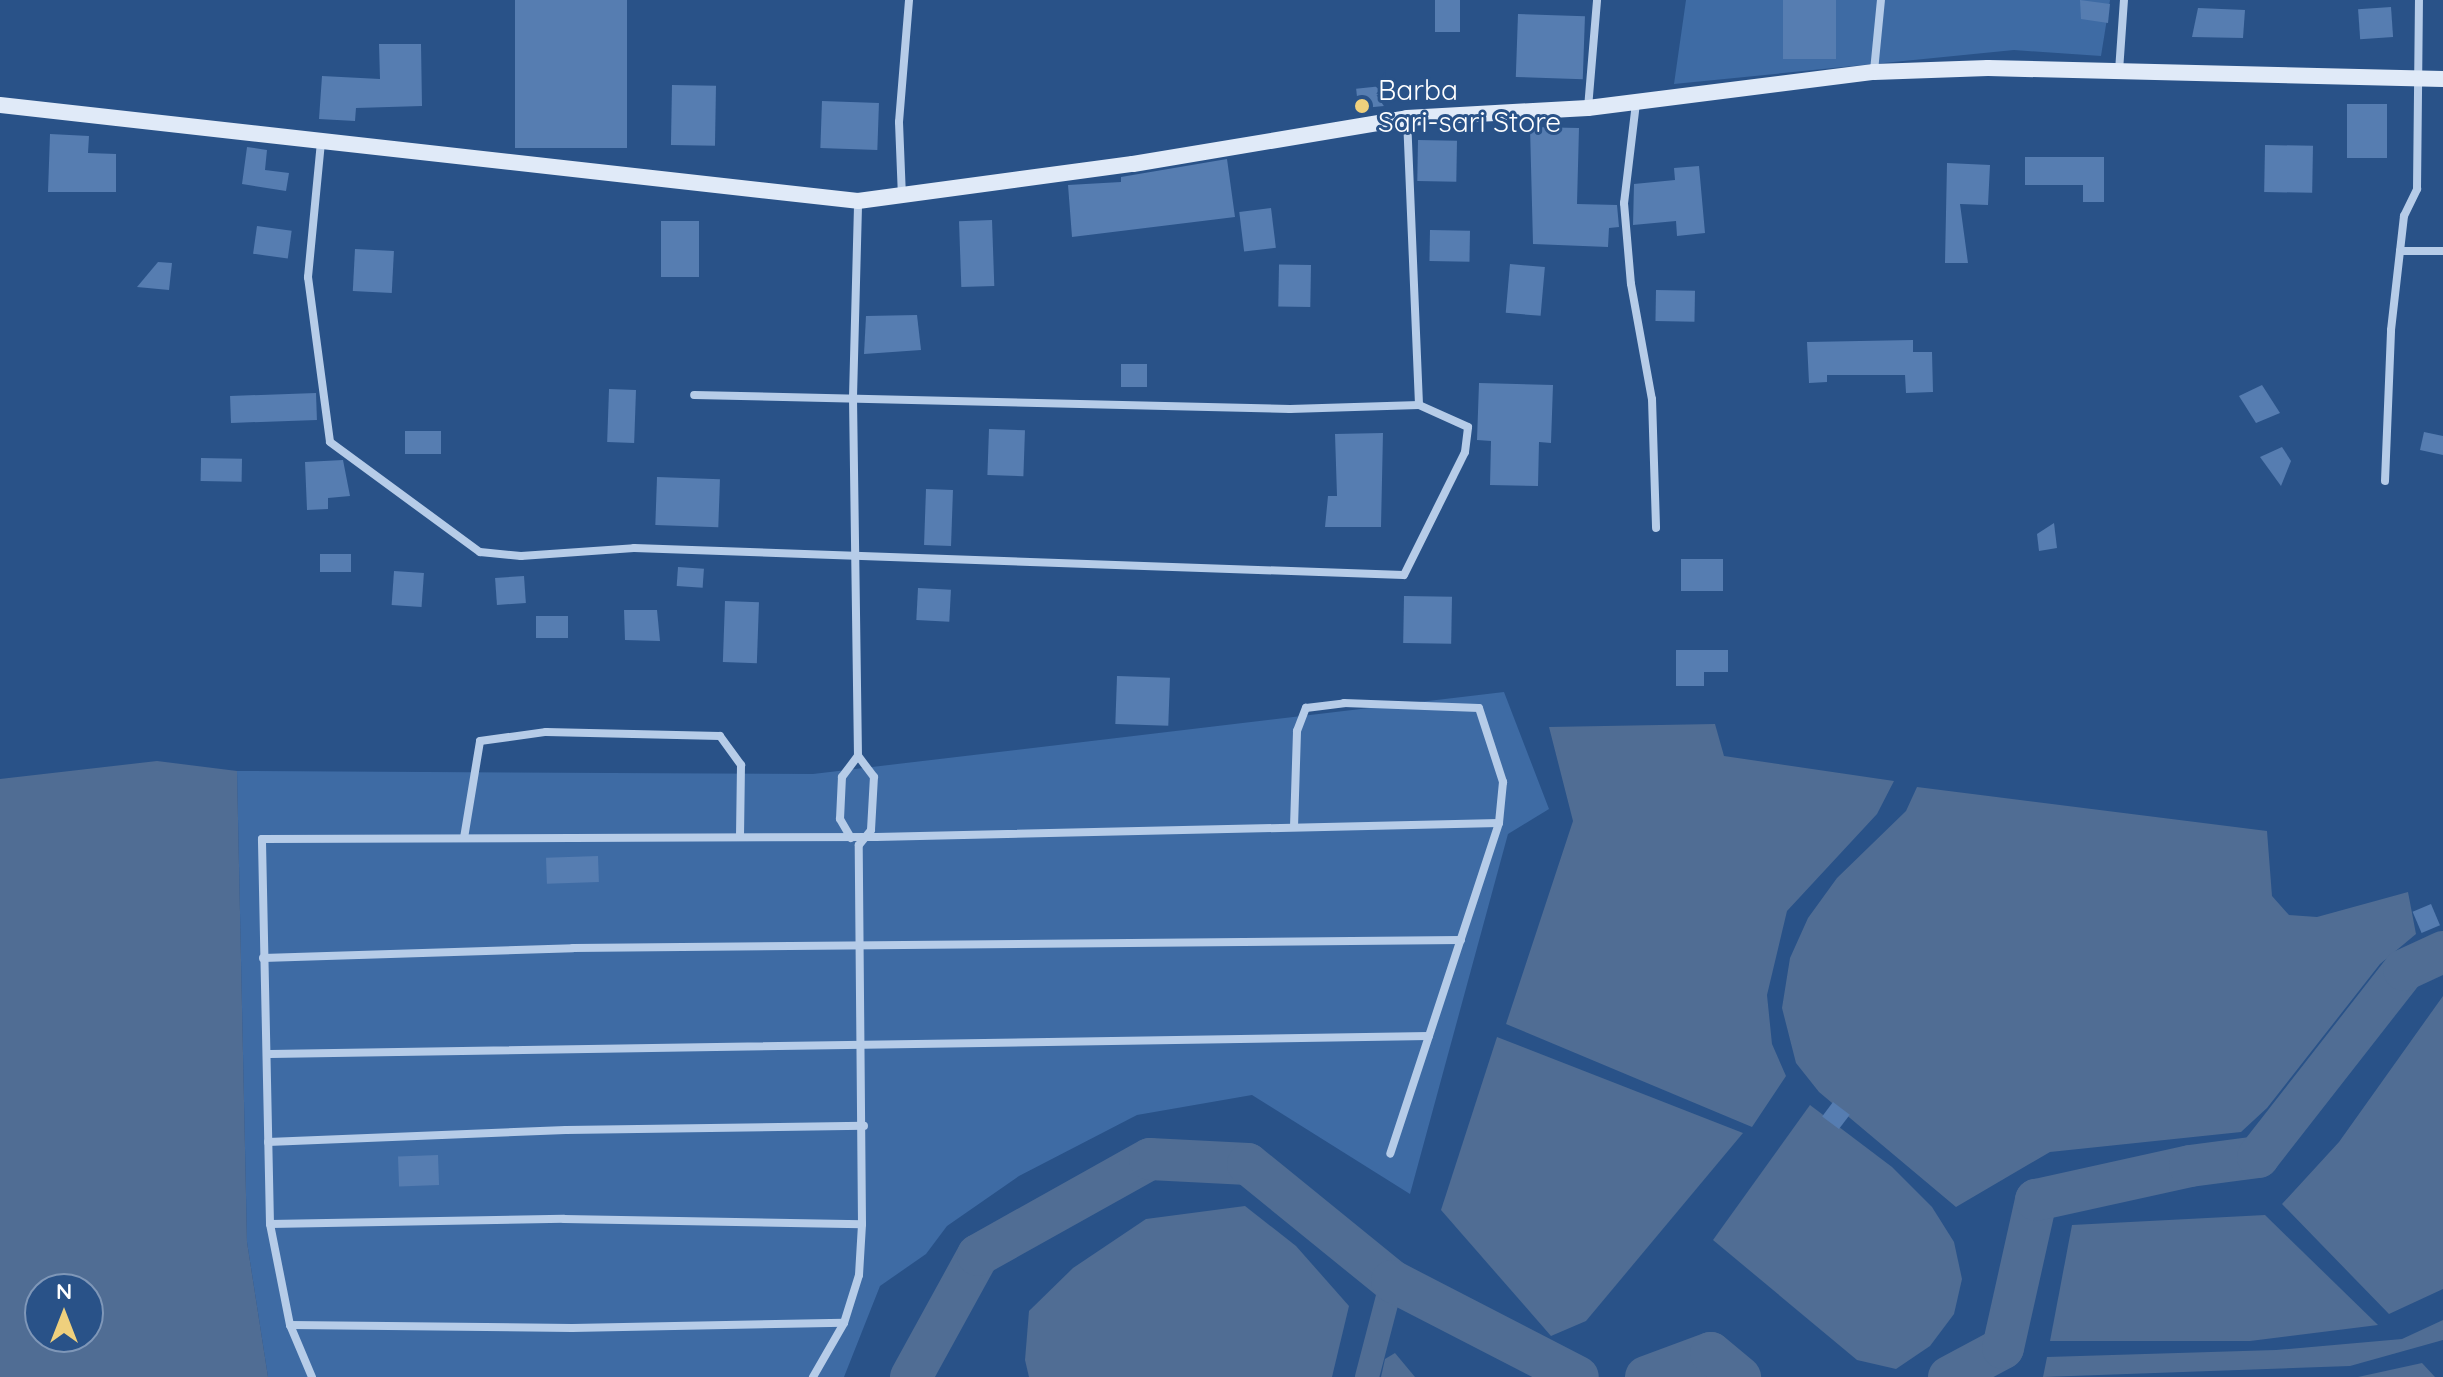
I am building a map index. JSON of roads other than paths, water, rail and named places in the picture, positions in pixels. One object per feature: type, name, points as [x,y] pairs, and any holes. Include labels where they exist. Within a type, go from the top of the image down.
[{"type":"street","points":[[903,198],[899,122],[909,0]]},
{"type":"street","points":[[1588,108],[1597,0]]},
{"type":"street","points":[[1874,72],[1881,0]]},
{"type":"street","points":[[2119,71],[2124,0]]},
{"type":"street","points":[[2385,481],[2391,330],[2404,216],[2417,189],[2419,0]]},
{"type":"street","points":[[0,105],[858,201],[903,198],[1407,118],[1588,108],[1874,72],[2119,71],[2443,79]]},
{"type":"street","points":[[1636,103],[1624,203],[1631,284],[1652,399],[1656,528]]},
{"type":"street","points":[[1407,118],[1419,405]]},
{"type":"street","points":[[321,142],[308,277],[330,442],[395,493],[480,552],[521,556],[634,548],[1404,575],[1465,452],[1468,427],[1419,405],[1290,409],[694,395]]},
{"type":"street","points":[[813,1377],[844,1323],[859,1275],[862,1224],[864,1126],[859,945],[862,841],[873,821],[874,777],[858,756],[853,397],[858,201]]},
{"type":"street","points":[[2400,251],[2443,251]]},
{"type":"street","points":[[1294,827],[1297,731],[1306,708],[1344,703],[1479,708],[1503,782],[1499,823],[1390,1154]]},
{"type":"street","points":[[464,838],[480,741],[546,732],[720,736],[741,765],[740,837]]},
{"type":"street","points":[[849,837],[840,819],[842,777],[858,756]]},
{"type":"street","points":[[312,1377],[290,1325],[270,1224],[270,1054],[263,958],[262,839],[849,837],[862,841],[1499,823]]},
{"type":"street","points":[[263,958],[859,945],[1461,940]]},
{"type":"street","points":[[270,1054],[1429,1036]]},
{"type":"street","points":[[268,1142],[566,1130],[864,1126]]},
{"type":"street","points":[[270,1224],[564,1219],[862,1224]]},
{"type":"street","points":[[290,1325],[572,1328],[844,1323]]},
{"type":"waterway","points":[[1949,1377],[2003,1348],[2036,1200],[2190,1166],[2258,1157],[2404,970],[2443,952]]},
{"type":"waterway","points":[[911,1377],[978,1255],[1150,1159],[1248,1164],[1392,1281],[1578,1377]]},
{"type":"waterway","points":[[1367,1377],[1392,1281]]},
{"type":"waterway","points":[[1646,1377],[1711,1353],[1740,1377]]},
{"type":"place","name":"Barba Sari-sari Store","points":[[1362,106]]}]
